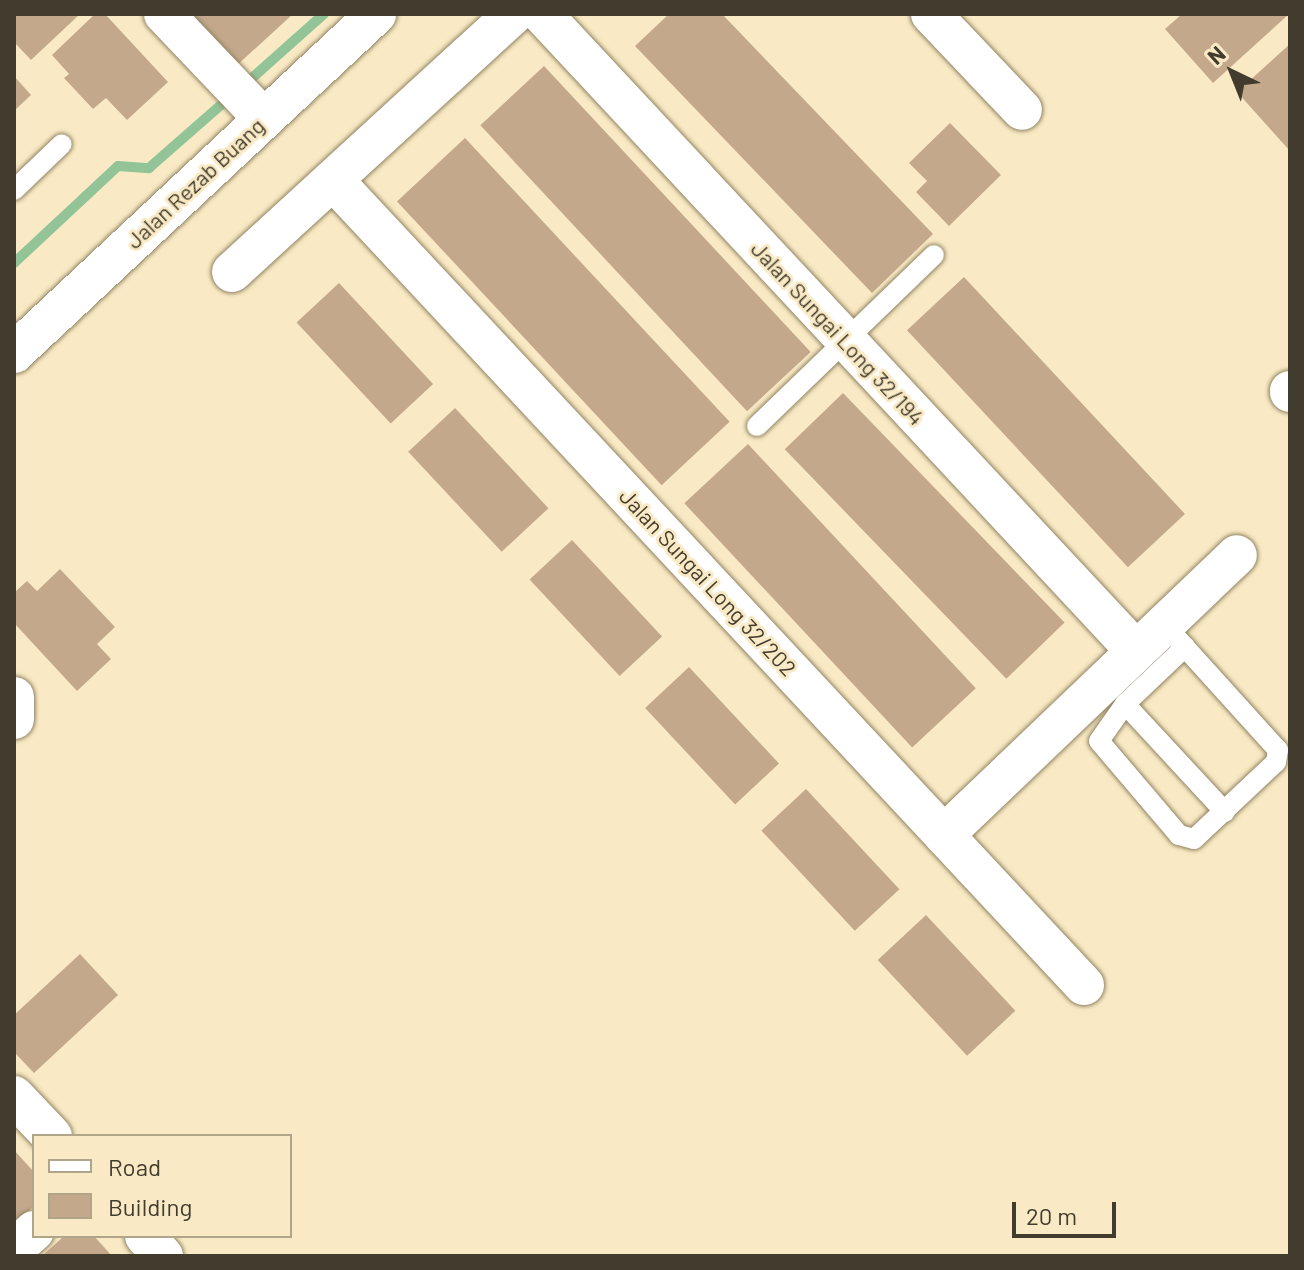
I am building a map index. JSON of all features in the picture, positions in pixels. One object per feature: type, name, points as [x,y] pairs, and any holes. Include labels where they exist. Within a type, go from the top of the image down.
[{"type":"street","points":[[164,14],[237,92]]},
{"type":"street","name":"Jalan Rezab Buang","points":[[14,353],[237,92],[376,14]]},
{"type":"street","points":[[232,272],[514,14]]},
{"type":"street","name":"Jalan Sungai Long 32/194","points":[[542,14],[845,342],[1162,641]]},
{"type":"street","points":[[931,14],[1022,110]]},
{"type":"street","name":"Jalan Sungai Long 32/202","points":[[333,180],[1084,985]]},
{"type":"street","points":[[944,835],[1162,641],[1237,555]]},
{"type":"street","points":[[14,697],[14,719]]},
{"type":"street","points":[[14,1096],[50,1134]]},
{"type":"street","points":[[14,1249],[32,1233]]},
{"type":"street","points":[[147,1238],[163,1256]]},
{"type":"lane","points":[[14,190],[62,144]]},
{"type":"lane","points":[[757,426],[934,255]]},
{"type":"lane","points":[[1162,641],[1278,750],[1276,762],[1194,839],[1179,835],[1102,750],[1102,732],[1125,704],[1162,641]]},
{"type":"lane","points":[[1125,704],[1225,812]]},
{"type":"building","points":[[14,14],[80,14],[31,60],[14,42]]},
{"type":"building","points":[[95,14],[105,14],[168,82],[127,120],[106,98],[93,109],[64,78],[69,74],[52,55]]},
{"type":"building","points":[[198,14],[293,14],[235,67],[191,20]]},
{"type":"building","points":[[669,14],[722,14],[933,234],[872,293],[635,46]]},
{"type":"building","points":[[1182,14],[1289,14],[1213,83],[1165,29]]},
{"type":"building","points":[[1290,44],[1290,151],[1237,92]]},
{"type":"building","points":[[544,66],[811,352],[747,411],[480,125]]},
{"type":"building","points":[[14,76],[31,95],[14,111]]},
{"type":"building","points":[[950,123],[1001,175],[949,226],[916,192],[927,181],[909,163]]},
{"type":"building","points":[[465,138],[730,422],[662,485],[397,201]]},
{"type":"building","points":[[964,277],[1185,514],[1128,567],[907,330]]},
{"type":"building","points":[[339,283],[433,384],[391,423],[297,323]]},
{"type":"building","points":[[843,393],[1065,622],[1006,679],[785,449]]},
{"type":"building","points":[[455,408],[548,508],[502,552],[408,452]]},
{"type":"building","points":[[748,444],[976,688],[912,748],[684,503]]},
{"type":"building","points":[[572,540],[662,637],[620,676],[530,580]]},
{"type":"building","points":[[60,569],[115,627],[97,644],[111,659],[77,691],[14,623],[14,593],[27,581],[37,591]]},
{"type":"building","points":[[689,667],[779,764],[735,804],[645,708]]},
{"type":"building","points":[[806,789],[899,889],[855,931],[761,831]]},
{"type":"building","points":[[926,915],[1015,1011],[967,1056],[878,960]]},
{"type":"building","points":[[80,954],[118,995],[34,1073],[14,1052],[14,1015]]},
{"type":"building","points":[[14,1150],[32,1170],[32,1208],[14,1225]]},
{"type":"building","points":[[62,1238],[96,1238],[112,1256],[42,1256]]},
{"type":"waterway","points":[[242,87],[324,14]]},
{"type":"waterway","points":[[14,263],[118,166],[149,168],[230,97]]}]
